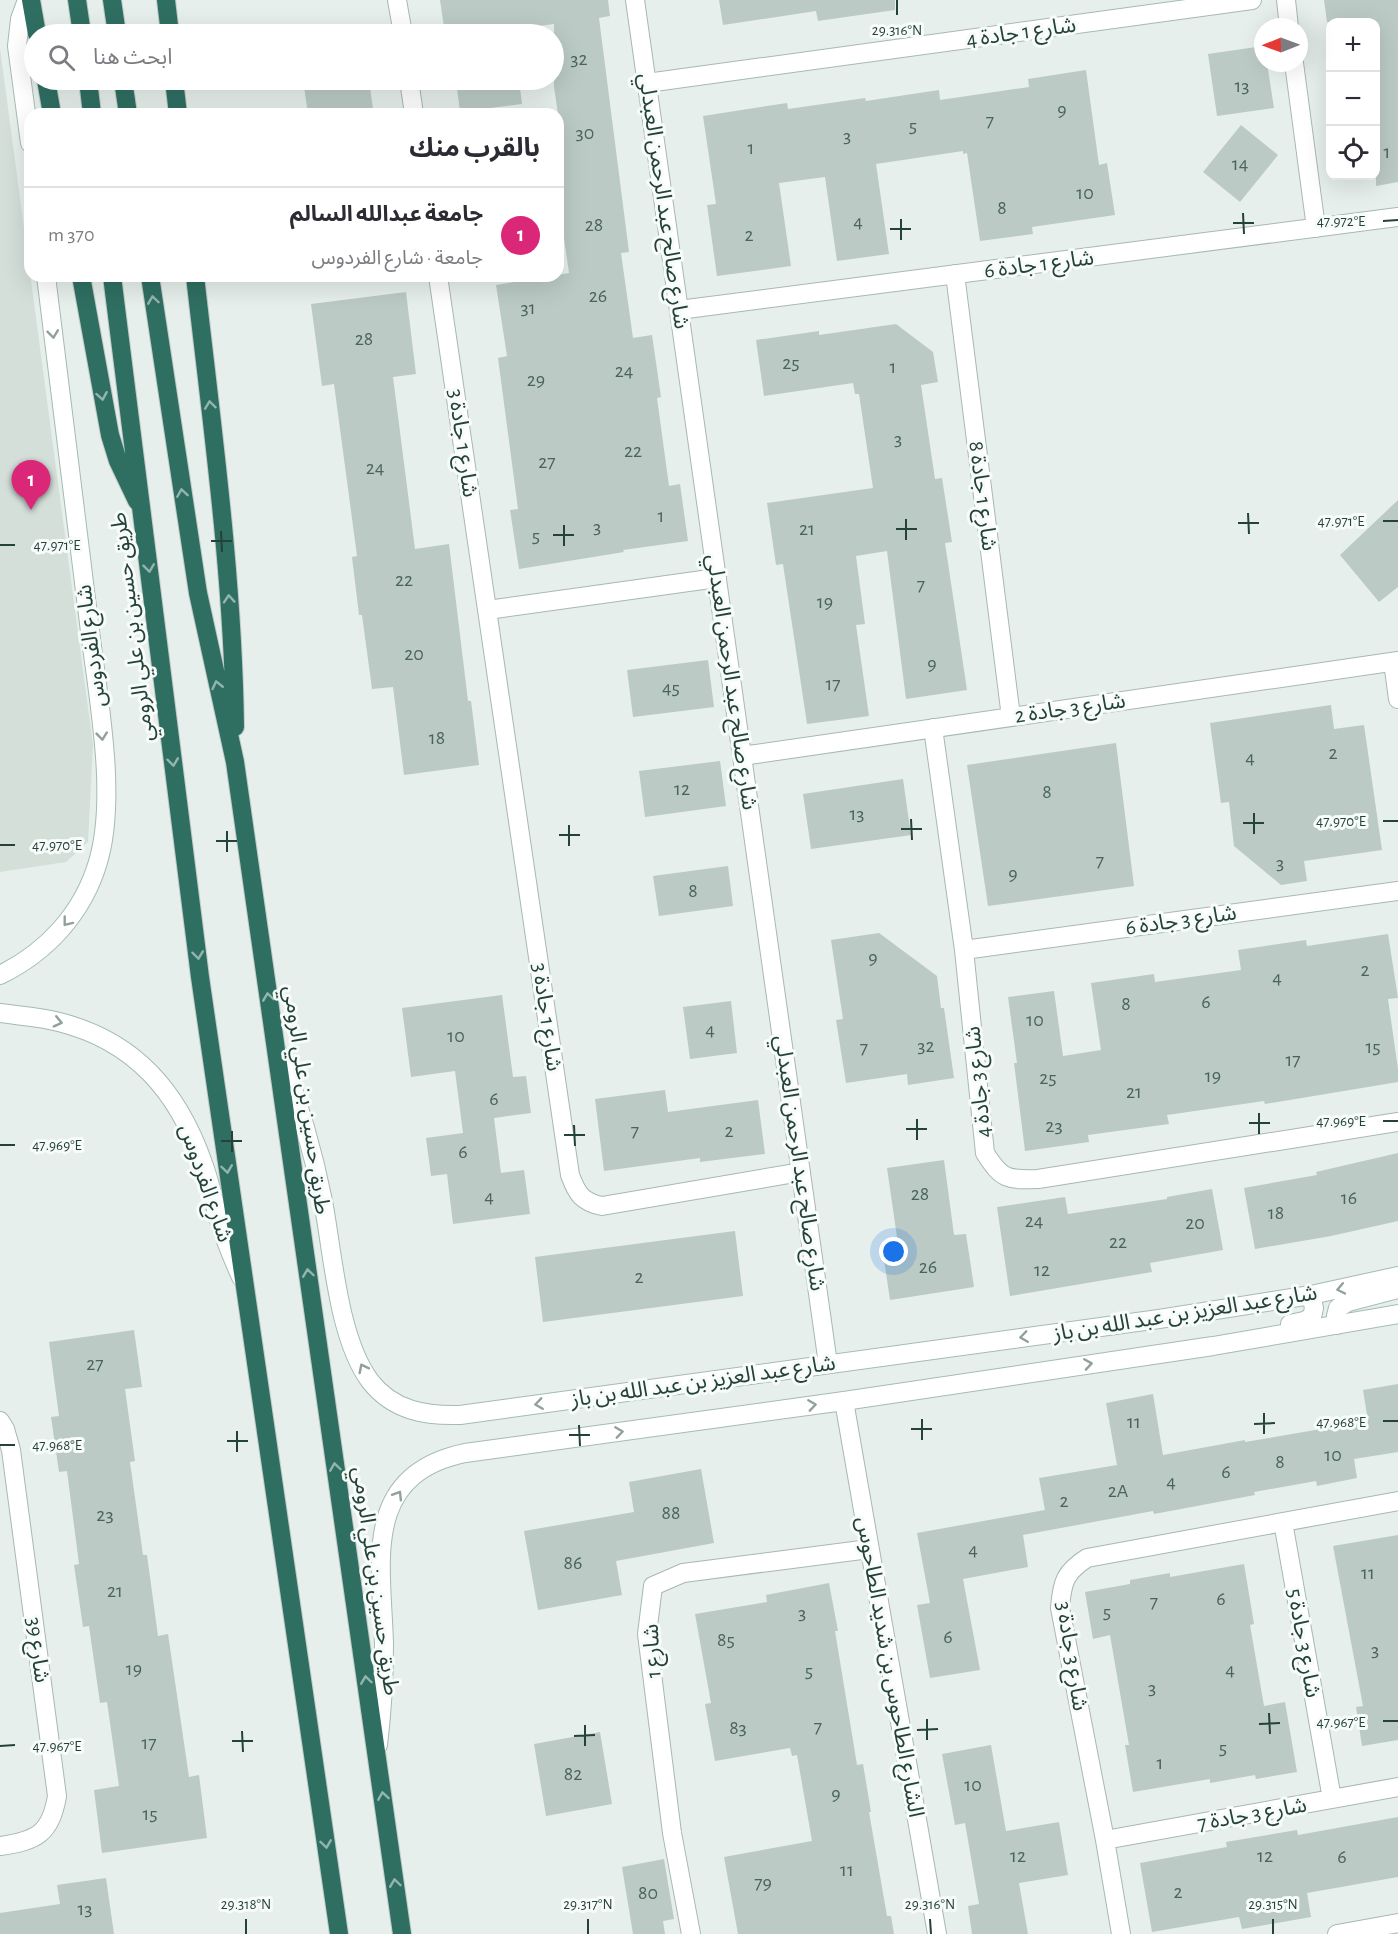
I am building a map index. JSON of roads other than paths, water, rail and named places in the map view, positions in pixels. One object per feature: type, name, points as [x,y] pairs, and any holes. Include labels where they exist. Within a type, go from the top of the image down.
[{"type":"highway","points":[[29,0],[35,24]]},
{"type":"highway","points":[[77,0],[81,24]]},
{"type":"highway","points":[[112,0],[116,24]]},
{"type":"highway","points":[[166,0],[170,24]]},
{"type":"highway","points":[[172,24],[173,0]]},
{"type":"highway","points":[[48,90],[51,108]]},
{"type":"highway","points":[[88,90],[91,108]]},
{"type":"highway","points":[[124,90],[127,108]]},
{"type":"highway","points":[[175,90],[177,108]]},
{"type":"highway","points":[[82,282],[110,435],[128,486],[142,510]]},
{"type":"highway","name":"طريق حسين بن علي الرومي","points":[[113,282],[197,954],[339,1934]]},
{"type":"highway","name":"طريق حسين بن علي الرومي","points":[[151,282],[198,593],[235,762],[402,1934]]},
{"type":"highway","points":[[196,282],[223,517],[232,639],[235,762]]},
{"type":"street","points":[[25,108],[17,46],[20,19],[29,0]]},
{"type":"street","points":[[397,0],[401,24]]},
{"type":"street","name":"شارع صالح عبد الرحمن العبدلي","points":[[635,0],[828,1364]]},
{"type":"street","name":"شارع 1 جادة 4","points":[[647,83],[1252,0]]},
{"type":"street","points":[[1286,0],[1288,18]]},
{"type":"street","points":[[1295,72],[1316,228]]},
{"type":"street","points":[[410,90],[413,108]]},
{"type":"street","name":"شارع 1 جادة 6","points":[[679,310],[1398,217]]},
{"type":"street","name":"شارع 1 جادة 8","points":[[955,274],[1011,717]]},
{"type":"street","name":"شارع الفردوس","points":[[0,975],[36,954],[51,941],[76,910],[89,887],[98,862],[107,811],[99,711],[47,282]]},
{"type":"street","name":"شارع 1 جادة 3","points":[[439,282],[570,1175],[576,1192],[591,1204],[602,1206],[801,1172]]},
{"type":"street","points":[[488,610],[717,578]]},
{"type":"street","points":[[1396,661],[1398,699]]},
{"type":"street","name":"شارع 3 جادة 2","points":[[742,756],[1396,661]]},
{"type":"street","name":"شارع 3 جادة 4","points":[[933,728],[964,950],[985,1153],[998,1173],[1016,1180],[1038,1179],[1398,1122]]},
{"type":"street","name":"شارع 3 جادة 6","points":[[964,950],[1398,891]]},
{"type":"street","name":"شارع الفردوس","points":[[0,1013],[58,1022],[79,1028],[120,1049],[156,1078],[171,1095],[195,1141],[225,1240],[245,1287]]},
{"type":"street","name":"شارع عبد العزيز بن عبد الله بن باز","points":[[274,1039],[297,1100],[315,1161],[342,1308],[350,1338],[370,1381],[399,1405],[418,1413],[460,1414],[1159,1319],[1311,1295],[1398,1276]]},
{"type":"street","points":[[1337,1325],[1338,1308],[1348,1302],[1398,1289]]},
{"type":"street","points":[[1213,1346],[1228,1333],[1304,1322],[1312,1317],[1314,1308],[1311,1295]]},
{"type":"street","name":"شارع عبد العزيز بن عبد الله بن باز","points":[[377,1759],[383,1683],[380,1569],[383,1526],[389,1509],[401,1488],[418,1472],[438,1461],[465,1453],[844,1401],[1213,1346],[1398,1314]]},
{"type":"street","name":"الشارع الطاحوس بن شديد الطاحوس","points":[[844,1401],[936,1934]]},
{"type":"street","name":"شارع 39","points":[[0,1420],[11,1450],[57,1796],[54,1815],[47,1828],[33,1838],[0,1846]]},
{"type":"street","name":"شارع 3 جادة 3","points":[[1121,1934],[1060,1608],[1062,1587],[1072,1568],[1087,1558],[1398,1501]]},
{"type":"street","name":"شارع 3 جادة 5","points":[[1283,1522],[1332,1799]]},
{"type":"street","name":"شارع 1","points":[[691,1934],[672,1833],[647,1634],[653,1586],[683,1573],[869,1549]]},
{"type":"street","name":"شارع 3 جادة 7","points":[[1105,1840],[1398,1787]]},
{"type":"street","points":[[1337,1934],[1398,1923]]},
{"type":"place","name":"جامعة عبدالله السالم","points":[[31,510]]}]
